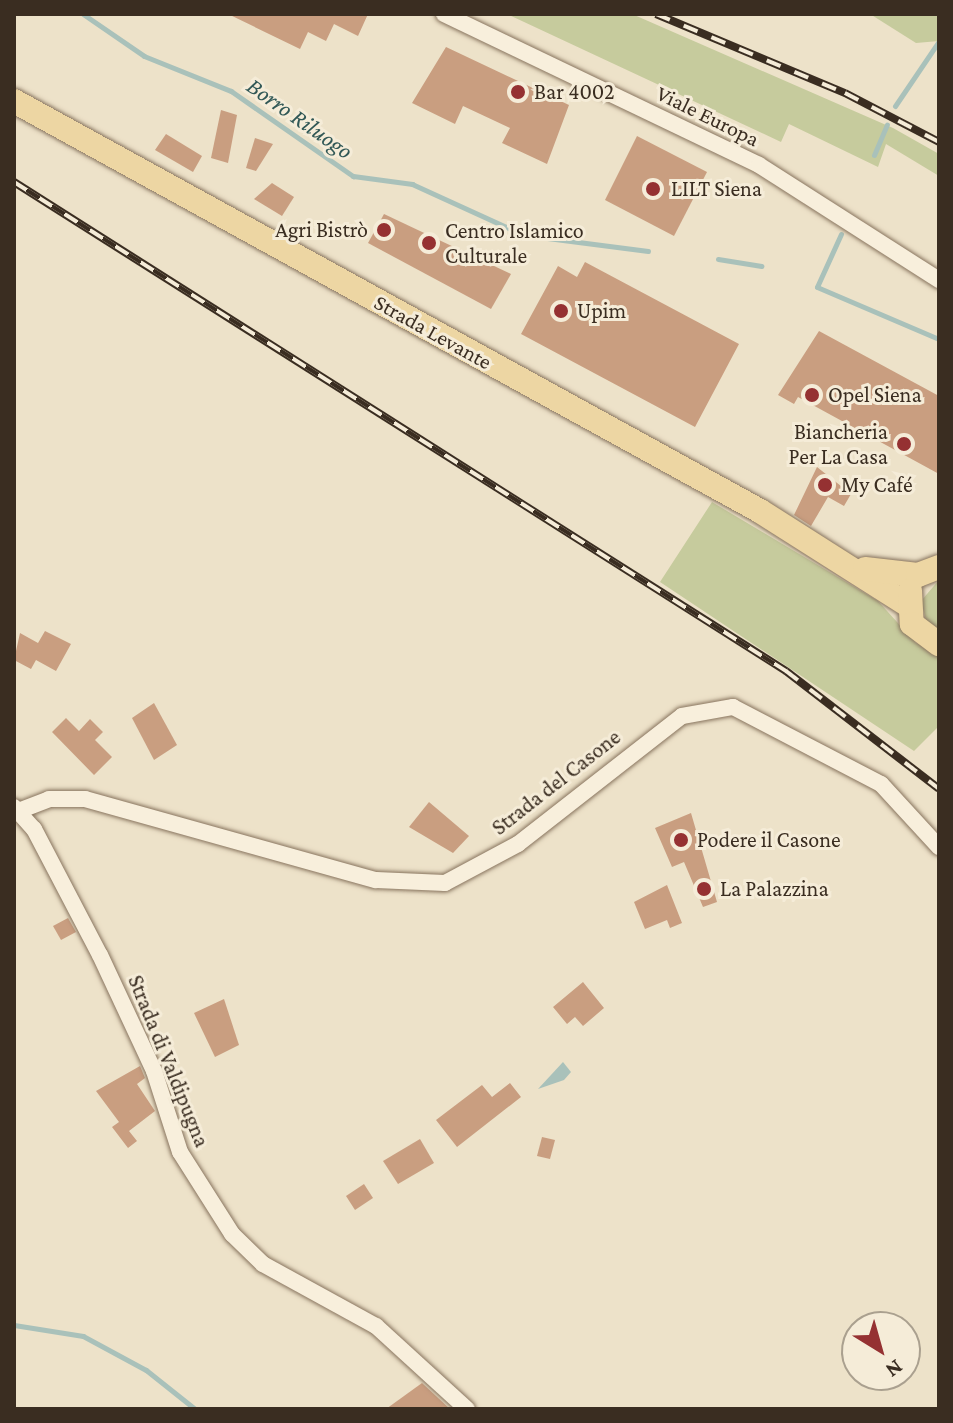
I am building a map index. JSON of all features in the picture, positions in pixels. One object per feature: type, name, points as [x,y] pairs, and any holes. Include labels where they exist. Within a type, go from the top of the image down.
[{"type":"main road","name":"Strada Levante","points":[[14,101],[851,565],[908,605],[918,632],[939,644]]},
{"type":"main road","name":"Strada Levante","points":[[851,565],[929,571],[908,605]]},
{"type":"street","name":"Viale Europa","points":[[444,14],[816,197],[939,280]]},
{"type":"street","name":"Strada del Casone","points":[[17,809],[49,799],[85,799],[376,880],[445,883],[518,844],[682,716],[733,707],[881,784],[939,847]]},
{"type":"street","name":"Strada di Valdipugna","points":[[17,809],[137,1032],[180,1152],[232,1234],[263,1264],[376,1326],[467,1409]]},
{"type":"green space","points":[[507,14],[632,14],[893,128],[939,154],[939,176],[886,144],[878,167],[789,124],[781,142]]},
{"type":"green space","points":[[870,14],[939,14],[939,41],[916,43]]},
{"type":"green space","points":[[712,502],[878,601],[916,643],[939,651],[939,726],[914,751],[660,582]]},
{"type":"green space","points":[[939,580],[939,629],[926,620],[921,601]]},
{"type":"water","points":[[563,1062],[571,1072],[564,1080],[538,1089]]},
{"type":"building","points":[[228,14],[368,14],[358,36],[334,24],[326,41],[308,32],[300,49]]},
{"type":"building","points":[[446,47],[569,105],[547,164],[502,143],[510,128],[463,106],[455,124],[412,103]]},
{"type":"building","points":[[221,110],[237,115],[228,163],[211,158]]},
{"type":"building","points":[[166,134],[202,156],[193,172],[155,150]]},
{"type":"building","points":[[637,136],[707,172],[674,236],[605,200]]},
{"type":"building","points":[[255,138],[273,144],[256,171],[246,168]]},
{"type":"building","points":[[272,183],[294,197],[282,216],[254,199]]},
{"type":"building","points":[[384,214],[511,274],[491,309],[368,243]]},
{"type":"building","points":[[585,262],[739,344],[695,427],[521,334],[558,266],[577,277]]},
{"type":"building","points":[[819,331],[939,396],[939,474],[798,397],[794,404],[778,395]]},
{"type":"building","points":[[817,467],[851,494],[844,506],[828,497],[811,526],[794,515]]},
{"type":"building","points":[[45,631],[71,644],[56,671],[36,660],[31,669],[14,660],[20,633],[38,643]]},
{"type":"building","points":[[154,703],[177,745],[154,760],[132,718]]},
{"type":"building","points":[[66,718],[79,731],[90,719],[103,732],[95,740],[112,757],[94,775],[52,732]]},
{"type":"building","points":[[429,802],[469,836],[453,853],[409,827]]},
{"type":"building","name":"Podere il Casone","points":[[691,813],[717,902],[703,907],[684,862],[672,867],[655,828]]},
{"type":"building","points":[[667,885],[682,923],[670,928],[667,920],[645,929],[634,902]]},
{"type":"building","points":[[68,918],[76,932],[61,940],[53,926]]},
{"type":"building","points":[[583,982],[604,1008],[583,1026],[575,1017],[567,1024],[553,1007]]},
{"type":"building","points":[[224,999],[239,1045],[215,1057],[194,1013]]},
{"type":"building","points":[[140,1066],[145,1078],[137,1084],[155,1111],[129,1131],[137,1141],[128,1148],[112,1127],[119,1122],[96,1091]]},
{"type":"building","points":[[510,1083],[521,1097],[457,1147],[436,1120],[482,1085],[492,1097]]},
{"type":"building","points":[[542,1137],[555,1140],[550,1159],[537,1156]]},
{"type":"building","points":[[420,1139],[434,1163],[398,1184],[383,1161]]},
{"type":"building","points":[[364,1184],[373,1198],[355,1210],[346,1196]]},
{"type":"building","points":[[422,1383],[450,1409],[386,1409]]},
{"type":"waterway","name":"Borro Riluogo","points":[[83,14],[144,56],[231,91],[353,176],[412,184],[524,235],[648,251]]},
{"type":"waterway","points":[[895,106],[939,41]]},
{"type":"waterway","points":[[874,155],[887,125]]},
{"type":"waterway","name":"Borro Riluogo","points":[[841,234],[817,287],[939,339]]},
{"type":"waterway","name":"Borro Riluogo","points":[[718,259],[761,266]]},
{"type":"waterway","points":[[14,1325],[83,1336],[146,1370],[195,1409]]},
{"type":"railway","points":[[656,14],[845,93],[939,142]]},
{"type":"railway","points":[[14,182],[786,671],[939,789]]},
{"type":"place","name":"Bar 4002","points":[[518,92]]},
{"type":"place","name":"LILT Siena","points":[[653,189]]},
{"type":"place","name":"Agri Bistrò","points":[[384,230]]},
{"type":"place","name":"Centro Islamico Culturale","points":[[429,243]]},
{"type":"place","name":"Upim","points":[[561,311]]},
{"type":"place","name":"Opel Siena","points":[[812,395]]},
{"type":"place","name":"Biancheria Per La Casa","points":[[904,444]]},
{"type":"place","name":"My Café","points":[[825,485]]},
{"type":"place","name":"Podere il Casone","points":[[681,840]]},
{"type":"place","name":"La Palazzina","points":[[704,889]]}]
